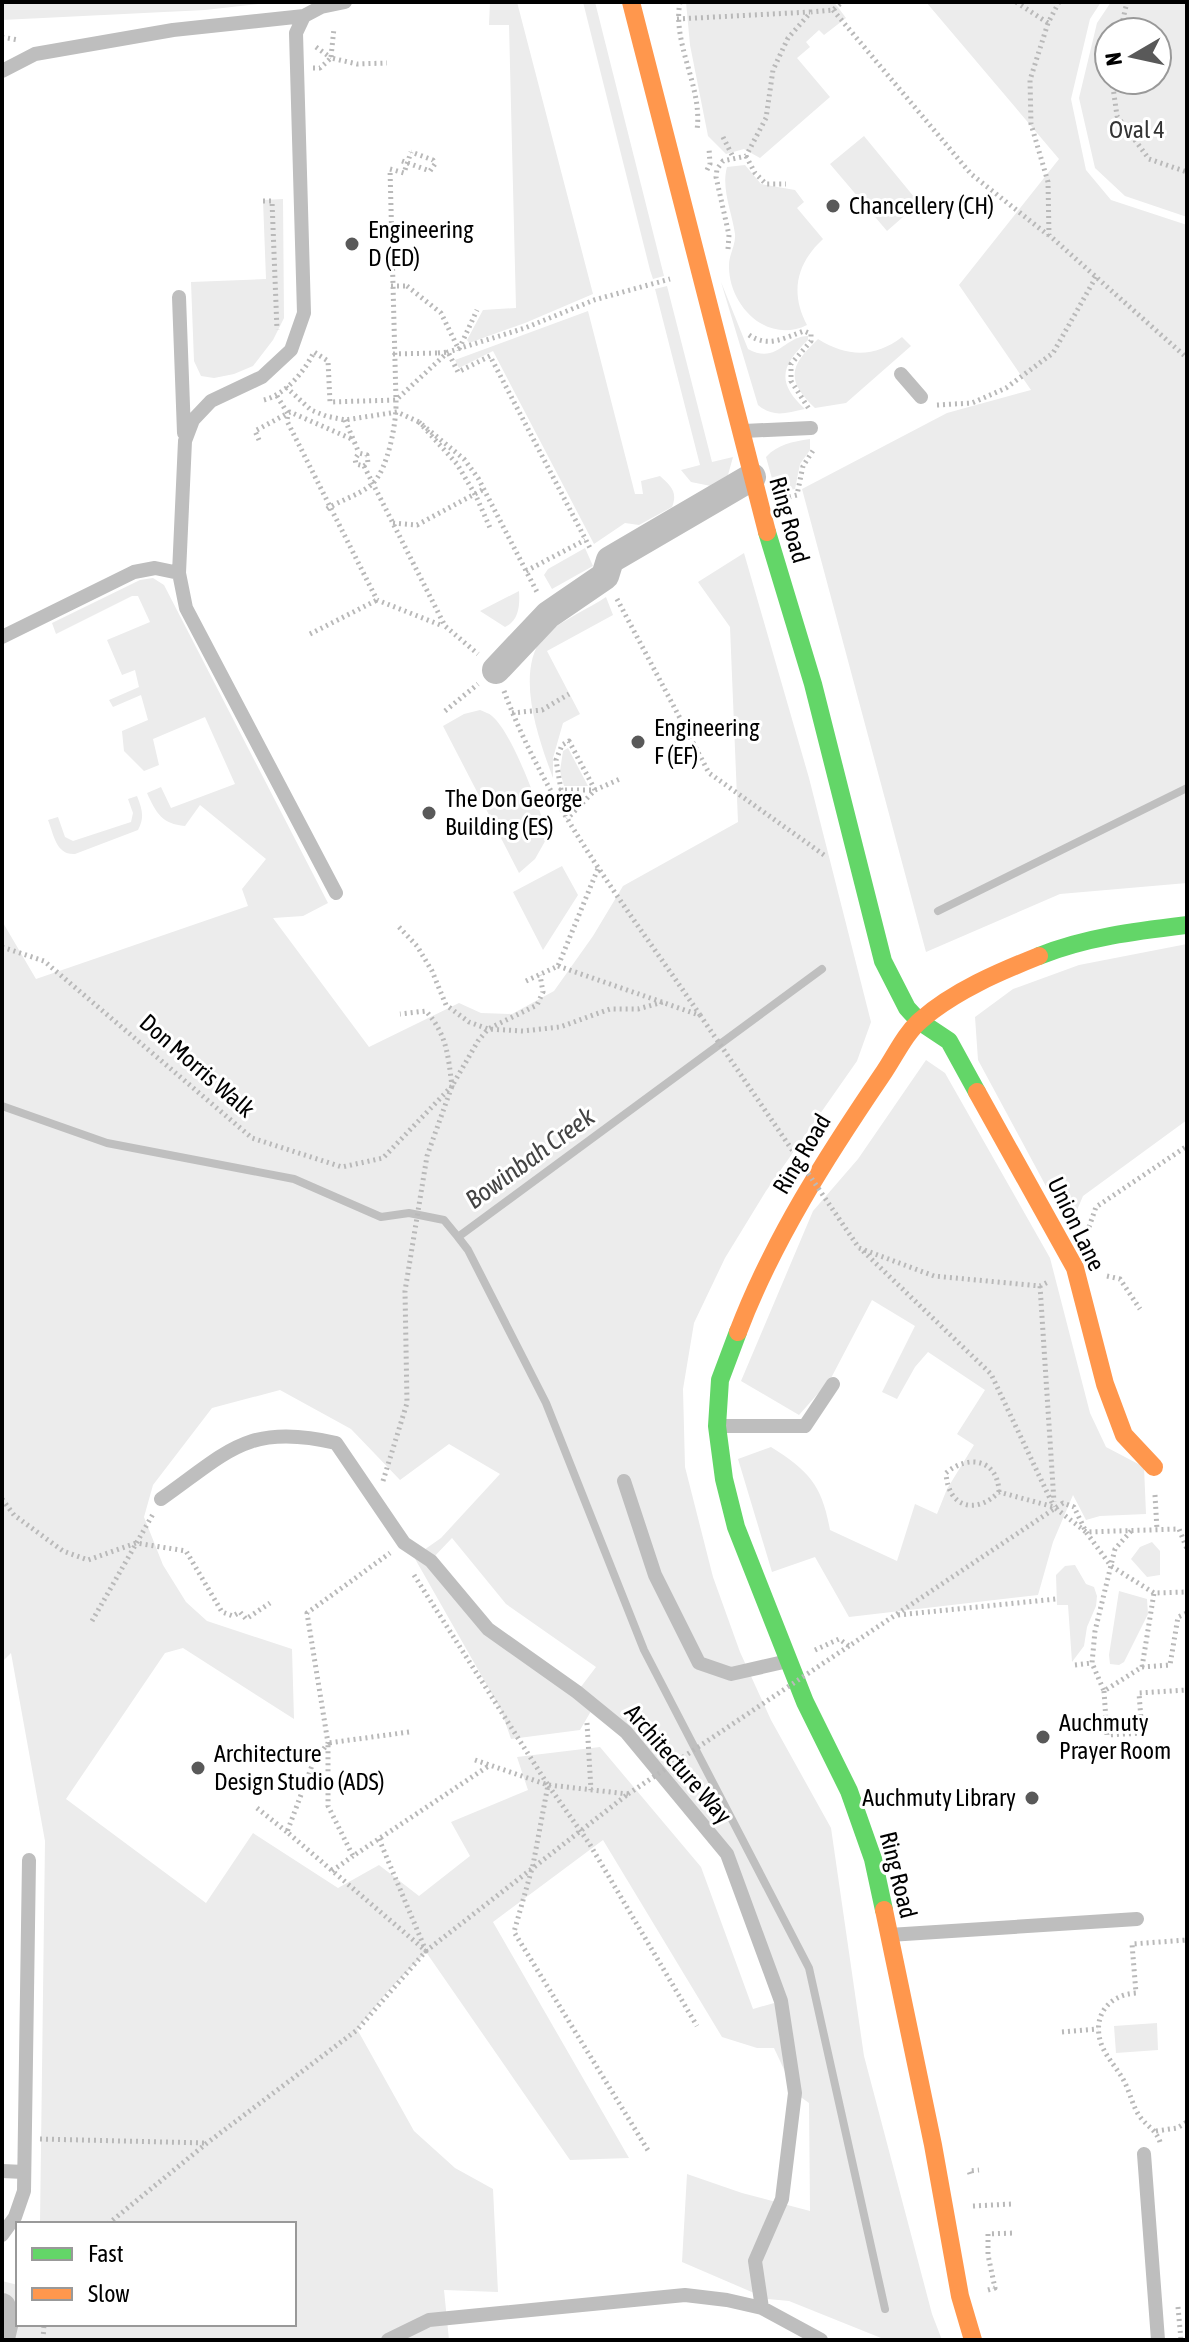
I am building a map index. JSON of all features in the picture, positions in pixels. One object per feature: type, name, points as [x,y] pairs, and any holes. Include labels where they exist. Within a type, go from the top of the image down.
[{"type":"street","name":"Ring Road","points":[[631,2],[752,477],[813,684],[883,961],[907,1008],[919,1021],[836,1142],[794,1215],[757,1289],[720,1380],[717,1426],[724,1479],[736,1527],[797,1657],[805,1702],[849,1791],[873,1859],[933,2145],[960,2296],[973,2340]]},
{"type":"street","points":[[496,670],[548,615],[605,576],[610,560],[752,477]]},
{"type":"street","points":[[919,1021],[1005,970],[1061,947],[1123,933],[1187,925]]},
{"type":"street","name":"Union Lane","points":[[919,1021],[949,1041],[1075,1268],[1105,1384],[1124,1435],[1154,1467]]},
{"type":"street","points":[[2,2307],[5,2321],[2,2334]]},
{"type":"lane","points":[[2,71],[35,54],[173,30],[304,16],[321,7],[345,2]]},
{"type":"lane","points":[[185,441],[193,420],[211,401],[262,377],[291,350],[304,313],[296,33],[304,16]]},
{"type":"lane","points":[[179,297],[185,441],[179,573],[186,608],[336,893]]},
{"type":"lane","points":[[901,374],[921,397]]},
{"type":"lane","points":[[741,431],[811,428]]},
{"type":"lane","points":[[2,637],[134,572],[155,568],[179,573]]},
{"type":"lane","points":[[717,1426],[805,1426],[833,1384]]},
{"type":"lane","name":"Architecture Way","points":[[161,1499],[239,1444],[265,1435],[311,1437],[336,1443],[408,1546],[431,1561],[488,1629],[585,1698],[626,1732],[727,1854],[781,2001],[795,2093],[782,2199],[755,2261],[762,2308]]},
{"type":"lane","points":[[624,1481],[655,1575],[699,1663],[731,1674],[797,1657]]},
{"type":"lane","points":[[2,2235],[15,2217],[24,2191],[29,1860]]},
{"type":"lane","points":[[889,1935],[1137,1919]]},
{"type":"lane","points":[[1144,2154],[1158,2340]]},
{"type":"lane","points":[[2,2171],[24,2172]]},
{"type":"lane","points":[[388,2340],[429,2320],[685,2295],[762,2308],[821,2340]]},
{"type":"path","points":[[680,2],[677,19],[699,113],[696,137]]},
{"type":"path","points":[[677,19],[833,10],[842,2]]},
{"type":"path","points":[[1016,2],[1048,23]]},
{"type":"path","points":[[1049,235],[1048,182],[1031,124],[1030,80],[1048,23],[1059,2]]},
{"type":"path","points":[[833,10],[971,174],[1049,235],[1187,358]]},
{"type":"path","points":[[746,156],[766,118],[773,70],[788,38],[811,12]]},
{"type":"path","points":[[308,69],[320,68],[331,58],[334,28]]},
{"type":"path","points":[[312,44],[331,58],[357,64],[387,63]]},
{"type":"path","points":[[1114,96],[1117,116],[1149,159],[1187,172]]},
{"type":"path","points":[[723,137],[733,157]]},
{"type":"path","points":[[707,170],[710,164],[709,148]]},
{"type":"path","points":[[328,508],[372,484],[385,464],[397,412],[390,169],[404,173],[411,152],[433,160],[435,164],[430,171],[402,161]]},
{"type":"path","points":[[727,250],[729,235],[716,177],[717,169],[723,161],[746,156]]},
{"type":"path","points":[[746,156],[755,173],[766,184],[786,184]]},
{"type":"path","points":[[699,167],[716,177]]},
{"type":"path","points":[[263,201],[272,201],[277,339]]},
{"type":"path","points":[[921,397],[940,406],[972,403],[1006,388],[1053,353],[1096,277]]},
{"type":"path","points":[[393,354],[459,350],[594,300],[654,284]]},
{"type":"path","points":[[391,286],[407,286],[441,313],[459,350]]},
{"type":"path","points":[[459,350],[477,310]]},
{"type":"path","points":[[742,323],[750,336],[761,342],[773,342],[804,331],[811,334],[811,341],[791,364],[791,381],[809,409]]},
{"type":"path","points":[[314,352],[328,361],[330,402],[396,400],[448,352]]},
{"type":"path","points":[[448,352],[458,372],[490,356],[709,773],[829,859]]},
{"type":"path","points":[[286,387],[311,410],[345,420],[397,412],[419,422],[464,459],[484,489],[548,615]]},
{"type":"path","points":[[277,396],[288,414],[287,421],[328,508],[377,600],[445,626],[496,670],[512,713],[567,819],[859,1248],[991,1374],[1054,1507]]},
{"type":"path","points":[[259,440],[255,431],[290,412],[354,440]]},
{"type":"path","points":[[345,420],[359,453],[356,464],[364,466],[445,626]]},
{"type":"path","points":[[419,422],[457,464],[491,530]]},
{"type":"path","points":[[780,499],[797,495],[803,466],[814,449]]},
{"type":"path","points":[[392,523],[417,525],[484,489]]},
{"type":"path","points":[[526,571],[586,540]]},
{"type":"path","points":[[310,634],[377,600]]},
{"type":"path","points":[[445,711],[496,670]]},
{"type":"path","points":[[512,713],[542,710],[569,694]]},
{"type":"path","points":[[561,790],[556,760],[562,745],[569,741],[595,790]]},
{"type":"path","points":[[567,819],[595,790],[620,779]]},
{"type":"path","points":[[551,790],[595,790]]},
{"type":"path","points":[[526,981],[558,966],[599,866]]},
{"type":"path","points":[[399,927],[417,946],[432,971],[446,1005],[469,1022],[488,1029],[523,1031],[560,1027],[610,1009],[638,1009],[663,1002]]},
{"type":"path","name":"Don Morris Walk","points":[[2,947],[44,961],[252,1138],[342,1167],[383,1158],[452,1086]]},
{"type":"path","points":[[558,966],[700,1015]]},
{"type":"path","points":[[377,1500],[407,1403],[405,1291],[427,1156],[452,1086],[488,1029],[537,1005],[543,992],[540,975]]},
{"type":"path","points":[[400,1014],[426,1011],[441,1027],[452,1086]]},
{"type":"path","points":[[859,1248],[934,1276],[1040,1286],[1075,1268],[1096,1207],[1187,1146]]},
{"type":"path","points":[[1120,1279],[1140,1309]]},
{"type":"path","points":[[1040,1286],[1054,1507]]},
{"type":"path","points":[[972,1461],[988,1466],[999,1479],[999,1492],[987,1504],[969,1506],[953,1498],[947,1489],[946,1473],[958,1463],[972,1461]]},
{"type":"path","points":[[999,1492],[1054,1507],[1086,1532],[1179,1529],[1187,1549]]},
{"type":"path","points":[[2,1499],[14,1515],[63,1551],[88,1560],[136,1543],[186,1551],[222,1612],[233,1616],[240,1612],[246,1619],[270,1603]]},
{"type":"path","points":[[92,1621],[161,1499]]},
{"type":"path","points":[[110,2222],[207,2143],[357,2030],[426,1951],[533,1865],[628,1794],[1054,1507],[1063,1503],[1074,1507],[1086,1532],[1111,1566],[1154,1593],[1187,1592]]},
{"type":"path","points":[[1132,1530],[1115,1549],[1095,1631],[1092,1663],[1104,1691],[1107,1735],[1142,1733],[1139,1693],[1187,1690]]},
{"type":"path","points":[[353,1856],[328,1806],[328,1743],[307,1613],[408,1546]]},
{"type":"path","points":[[408,1546],[407,1564],[579,1831],[697,2026]]},
{"type":"path","points":[[1142,1667],[1154,1593]]},
{"type":"path","points":[[896,1615],[1056,1599]]},
{"type":"path","points":[[1104,1691],[1142,1667],[1170,1665],[1178,1617],[1187,1613]]},
{"type":"path","points":[[797,1657],[839,1639],[849,1646]]},
{"type":"path","points":[[1075,1665],[1092,1663]]},
{"type":"path","points":[[585,1698],[591,1790]]},
{"type":"path","points":[[287,1832],[313,1763],[328,1743],[409,1732]]},
{"type":"path","points":[[475,1760],[548,1785],[628,1794]]},
{"type":"path","points":[[332,1871],[490,1765]]},
{"type":"path","points":[[548,1785],[533,1865],[514,1932],[649,2152]]},
{"type":"path","points":[[257,1808],[426,1951]]},
{"type":"path","points":[[379,1839],[426,1951]]},
{"type":"path","points":[[1187,1940],[1132,1944],[1136,1993],[1124,1994],[1109,2002],[1101,2013],[1098,2029],[1101,2044],[1125,2081],[1141,2119],[1156,2131],[1177,2128],[1187,2122]]},
{"type":"path","points":[[1062,2032],[1098,2029]]},
{"type":"path","points":[[37,2139],[207,2143]]},
{"type":"path","points":[[978,2206],[1012,2204]]},
{"type":"path","points":[[995,2288],[988,2255],[988,2234],[1014,2233]]},
{"type":"green space","points":[[2,2],[275,2],[205,10],[2,20]]},
{"type":"green space","points":[[490,2],[517,2],[593,294],[469,343],[467,340],[483,310],[516,308],[509,25],[489,25]]},
{"type":"green space","points":[[583,2],[595,2],[664,276],[653,279],[650,270]]},
{"type":"green space","points":[[686,2],[834,2],[846,18],[824,35],[819,30],[806,42],[810,47],[797,58],[830,97],[760,158],[744,149],[726,154],[708,136],[690,45]]},
{"type":"green space","points":[[926,2],[1101,2],[1090,19],[1071,99],[1086,170],[1111,200],[1187,225],[1187,883],[1060,894],[926,952],[802,489],[947,413],[1031,390],[959,285],[1059,159]]},
{"type":"green space","name":"Oval 4","points":[[1111,2],[1187,2],[1187,217],[1125,196],[1095,168],[1079,98],[1093,40],[1093,96],[1173,96],[1173,16],[1102,16]]},
{"type":"green space","points":[[864,136],[919,203],[887,231],[830,164]]},
{"type":"green space","points":[[745,165],[761,184],[795,190],[804,202],[797,208],[823,239],[807,258],[798,279],[799,302],[807,325],[778,330],[764,325],[753,318],[735,294],[729,265],[735,234],[725,175],[727,167]]},
{"type":"green space","points":[[283,199],[284,318],[273,340],[253,366],[214,378],[201,376],[194,361],[191,282],[266,279],[263,200]]},
{"type":"green space","points":[[721,282],[748,349],[766,354],[808,336],[792,358],[786,374],[789,390],[805,409],[774,413],[758,405]]},
{"type":"green space","points":[[667,286],[712,462],[733,457],[728,475],[711,486],[691,482],[681,470],[700,465],[655,289]]},
{"type":"green space","points":[[588,311],[635,494],[643,494],[641,481],[660,476],[674,493],[672,507],[639,525],[625,523],[594,544],[493,351],[459,368],[455,360]]},
{"type":"green space","points":[[902,337],[911,346],[846,403],[815,408],[799,389],[795,380],[797,365],[818,339],[840,349],[861,353],[882,349]]},
{"type":"green space","points":[[810,439],[810,450],[800,464],[795,489],[776,493],[766,457],[780,446]]},
{"type":"green space","points":[[585,548],[593,566],[552,589],[544,575],[548,569]]},
{"type":"green space","points":[[744,553],[809,778],[871,1022],[857,1061],[766,1191],[725,1258],[694,1323],[683,1389],[685,1467],[713,1577],[740,1652],[771,1720],[831,1828],[864,2056],[932,2314],[942,2340],[886,2340],[789,2301],[768,2299],[682,2262],[687,2174],[810,2211],[809,2103],[795,2093],[774,2048],[757,2048],[722,2037],[603,1840],[493,1922],[629,2158],[570,2160],[426,1952],[357,2029],[414,2131],[455,2168],[493,2189],[498,2292],[444,2290],[449,2340],[2,2340],[2,2281],[16,2284],[16,2326],[296,2326],[296,2222],[40,2222],[45,1841],[11,1653],[2,1662],[2,921],[36,979],[248,906],[242,889],[266,859],[200,805],[185,826],[177,825],[161,816],[147,793],[161,787],[171,808],[235,784],[205,717],[153,739],[159,765],[144,771],[124,751],[122,731],[148,720],[141,695],[113,707],[109,700],[139,687],[135,670],[122,675],[107,640],[150,622],[138,596],[132,596],[56,634],[52,623],[140,580],[153,578],[164,585],[328,903],[303,916],[273,918],[369,1047],[459,1003],[481,1013],[512,1014],[554,991],[623,886],[738,822],[730,627],[698,582]],"holes":[[[280,1390],[351,1429],[400,1480],[449,1444],[500,1474],[441,1538],[414,1557],[501,1710],[511,1739],[580,1730],[594,1706],[727,1854],[781,2001],[753,2009],[701,1867],[600,1747],[517,1757],[528,1790],[451,1822],[470,1856],[419,1896],[379,1865],[338,1888],[253,1833],[206,1903],[66,1799],[165,1653],[183,1648],[294,1719],[292,1649],[207,1621],[186,1602],[163,1565],[144,1517],[153,1485],[212,1408]],[[452,1538],[506,1604],[596,1667],[577,1692],[488,1629],[431,1560]]]},
{"type":"green space","points":[[519,591],[516,617],[505,627],[480,611]]},
{"type":"green space","points":[[606,597],[613,615],[547,651],[580,714],[563,723],[553,758],[553,778],[532,708],[530,670],[534,653],[547,633]]},
{"type":"green space","points":[[480,710],[492,716],[508,738],[532,790],[548,836],[535,859],[519,873],[443,726],[464,714]]},
{"type":"green space","points":[[568,748],[588,786],[564,786],[560,771],[563,751]]},
{"type":"green space","points":[[137,796],[142,813],[138,830],[75,854],[60,848],[48,820],[58,817],[65,837],[73,841],[131,822],[133,813],[128,799]]},
{"type":"green space","points":[[562,866],[578,895],[543,950],[513,892]]},
{"type":"green space","points":[[1187,944],[1187,1120],[1083,1196],[1069,1229],[978,1060],[975,1017],[1013,989],[1079,965]]},
{"type":"green space","points":[[926,1060],[945,1073],[1050,1258],[1090,1413],[1106,1447],[1144,1467],[1146,1514],[1100,1516],[1086,1520],[1073,1495],[1053,1542],[1038,1595],[849,1617],[815,1557],[772,1572],[738,1459],[771,1447],[812,1481],[823,1501],[830,1530],[897,1561],[915,1504],[937,1514],[947,1489],[974,1445],[957,1434],[985,1390],[928,1352],[915,1367],[897,1399],[882,1392],[915,1326],[872,1300],[830,1380],[799,1415],[741,1381],[813,1211],[858,1159]]},
{"type":"green space","points":[[1152,1542],[1160,1551],[1160,1575],[1147,1577],[1131,1559],[1140,1547]]},
{"type":"green space","points":[[1075,1565],[1086,1584],[1094,1587],[1097,1596],[1084,1646],[1072,1662],[1068,1605],[1057,1605],[1056,1575],[1065,1566]]},
{"type":"green space","points":[[1119,1591],[1147,1599],[1148,1614],[1124,1662],[1119,1665],[1110,1664],[1109,1655]]},
{"type":"green space","points":[[1157,2023],[1158,2050],[1116,2053],[1114,2026]]},
{"type":"waterway","name":"Bowinbah Creek","points":[[938,911],[1187,788]]},
{"type":"waterway","name":"Bowinbah Creek","points":[[2,1106],[107,1143],[294,1179],[381,1217],[409,1213],[444,1220],[458,1237],[822,969]]},
{"type":"waterway","points":[[458,1237],[468,1250],[546,1403],[644,1650],[809,1968],[885,2309]]},
{"type":"traffic: fast","points":[[767,532],[813,684],[883,961],[907,1008],[919,1021],[949,1041],[977,1092]]},
{"type":"traffic: fast","points":[[1039,956],[1093,939],[1187,925]]},
{"type":"traffic: fast","points":[[738,1332],[720,1380],[717,1426],[724,1479],[736,1527],[805,1702],[849,1791],[873,1859],[884,1910]]},
{"type":"traffic: slow","points":[[631,2],[767,532]]},
{"type":"traffic: slow","points":[[738,1332],[768,1264],[802,1199],[910,1032],[921,1020],[962,991],[1039,956]]},
{"type":"traffic: slow","points":[[977,1092],[1075,1268],[1105,1384],[1124,1435],[1154,1467]]},
{"type":"traffic: slow","points":[[884,1910],[933,2145],[960,2296],[973,2340]]},
{"type":"place","name":"Chancellery (CH)","points":[[833,206]]},
{"type":"place","name":"Engineering D (ED)","points":[[352,244]]},
{"type":"place","name":"Engineering F (EF)","points":[[638,742]]},
{"type":"place","name":"The Don George Building (ES)","points":[[429,813]]},
{"type":"place","name":"Auchmuty Prayer Room","points":[[1043,1737]]},
{"type":"place","name":"Architecture Design Studio (ADS)","points":[[198,1768]]},
{"type":"place","name":"Auchmuty Library","points":[[1032,1798]]}]
